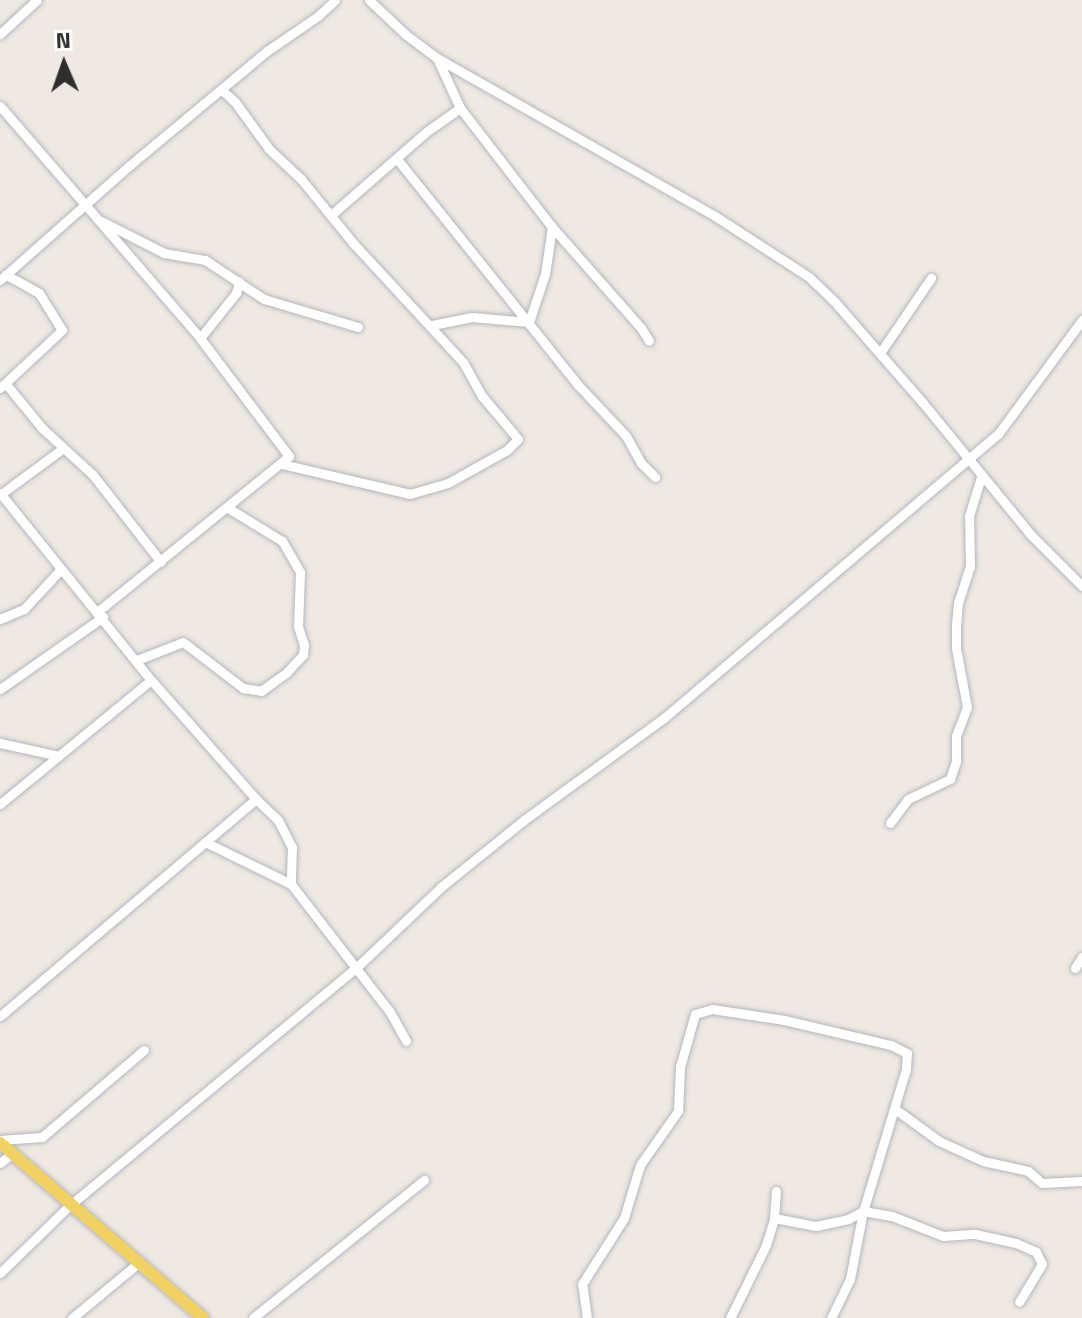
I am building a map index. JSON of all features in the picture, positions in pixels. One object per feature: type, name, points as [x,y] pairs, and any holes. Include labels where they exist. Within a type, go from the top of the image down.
[{"type":"main road","points":[[0,1142],[5,1158],[69,1206],[201,1317]]},
{"type":"street","points":[[0,34],[37,0]]},
{"type":"street","points":[[161,562],[93,475],[62,449],[3,386],[62,330],[60,321],[39,293],[3,277],[82,206],[223,91],[267,51],[335,0]]},
{"type":"street","points":[[369,0],[405,34],[437,58],[785,258],[834,301],[1031,535],[1082,586]]},
{"type":"street","points":[[437,58],[460,108],[552,227],[649,341]]},
{"type":"street","points":[[223,91],[235,102],[258,136],[368,260],[432,325],[463,362],[482,396],[518,439],[507,450],[448,483],[410,494],[282,464]]},
{"type":"street","points":[[0,106],[82,206],[200,338],[288,453],[282,464],[100,614],[0,689]]},
{"type":"street","points":[[331,215],[460,108]]},
{"type":"street","points":[[397,159],[578,385],[626,436],[641,463],[655,477]]},
{"type":"street","points":[[94,218],[164,253],[205,260],[264,299],[358,327]]},
{"type":"street","points":[[529,322],[545,274],[552,227]]},
{"type":"street","points":[[880,353],[931,278]]},
{"type":"street","points":[[200,338],[236,293],[239,281]]},
{"type":"street","points":[[432,325],[472,317],[529,322]]},
{"type":"street","points":[[0,1273],[69,1206],[356,968],[441,887],[524,820],[664,718],[998,434],[1082,320]]},
{"type":"street","points":[[62,449],[1,493],[151,680],[278,820],[292,847],[291,884]]},
{"type":"street","points":[[890,823],[908,799],[950,779],[956,762],[956,736],[967,707],[956,648],[956,625],[958,603],[970,566],[969,516],[981,477]]},
{"type":"street","points":[[137,660],[183,642],[243,688],[261,691],[286,673],[303,655],[304,645],[298,627],[300,572],[282,541],[228,508]]},
{"type":"street","points":[[0,619],[24,609],[61,569]]},
{"type":"street","points":[[0,804],[151,680]]},
{"type":"street","points":[[0,743],[59,756]]},
{"type":"street","points":[[0,1016],[256,799]]},
{"type":"street","points":[[205,842],[291,884],[390,1012],[406,1041]]},
{"type":"street","points":[[1075,968],[1082,957]]},
{"type":"street","points":[[587,1318],[582,1284],[624,1218],[640,1165],[678,1111],[680,1067],[695,1014],[712,1009],[784,1020],[903,1048],[908,1059],[863,1211],[850,1279],[831,1318]]},
{"type":"street","points":[[0,1142],[42,1137],[144,1050]]},
{"type":"street","points":[[895,1109],[939,1141],[983,1161],[1028,1171],[1042,1183],[1082,1181]]},
{"type":"street","points":[[253,1318],[424,1180]]},
{"type":"street","points":[[730,1318],[766,1245],[774,1218],[776,1191]]},
{"type":"street","points":[[774,1218],[816,1226],[848,1219],[863,1211],[892,1216],[943,1236],[986,1236],[1016,1243],[1036,1252],[1042,1264],[1040,1272],[1019,1302]]},
{"type":"street","points":[[72,1318],[137,1264]]}]
